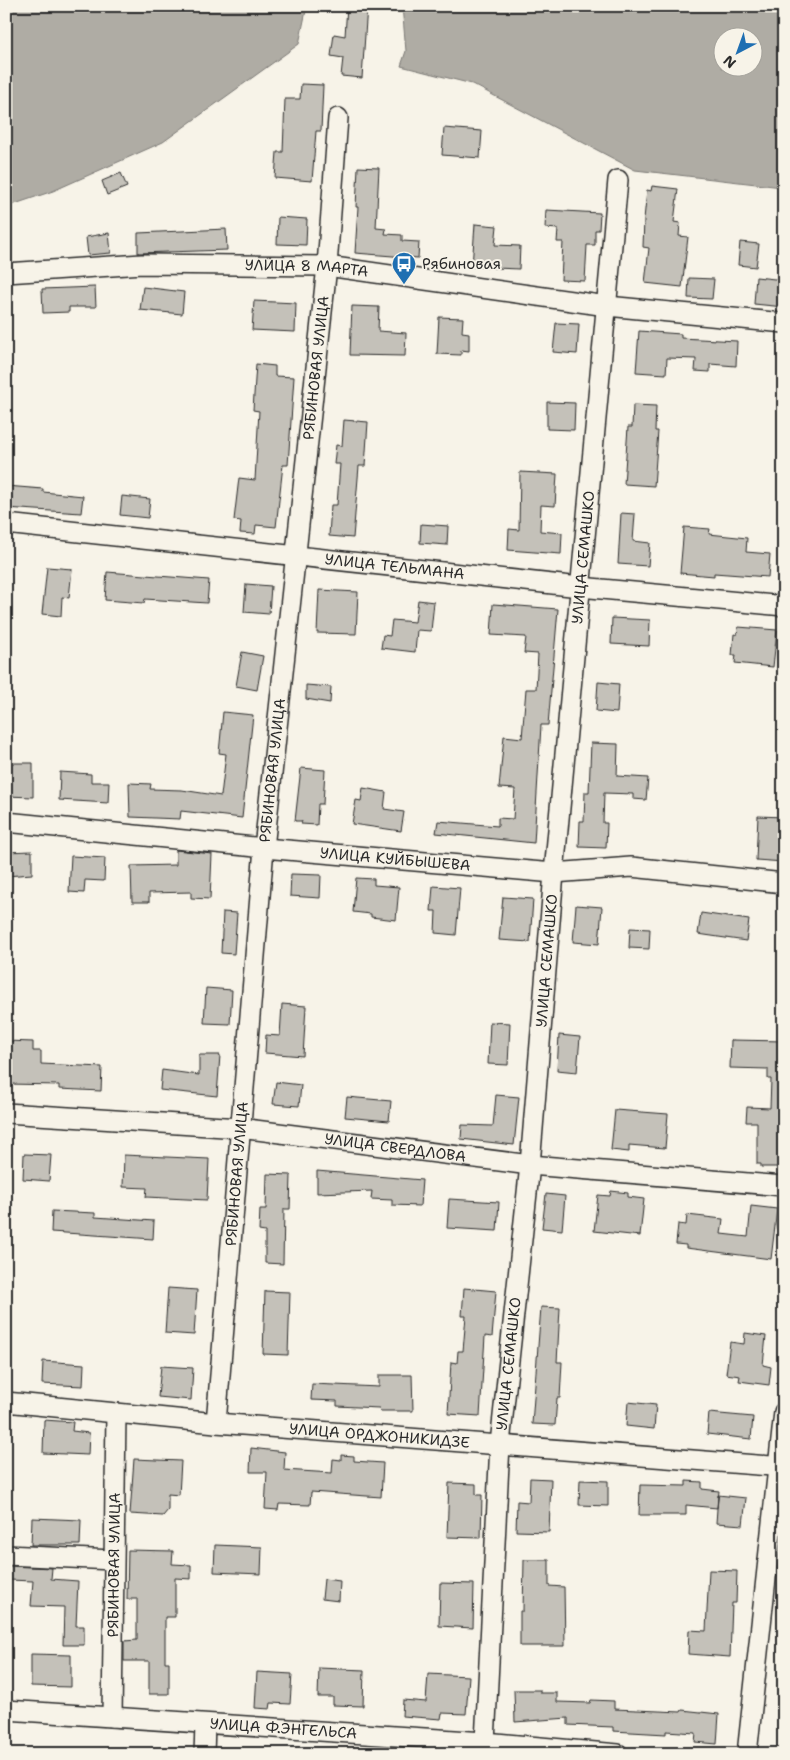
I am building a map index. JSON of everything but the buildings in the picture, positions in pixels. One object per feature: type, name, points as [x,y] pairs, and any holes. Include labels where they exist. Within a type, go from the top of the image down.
[{"type":"street","name":"РЯБИНОВАЯ УЛИЦА","points":[[216,1423],[264,848],[297,557],[326,266],[338,118]]},
{"type":"street","name":"УЛИЦА СЕМАШКО","points":[[485,1742],[500,1444],[530,1165],[554,872],[618,180]]},
{"type":"street","name":"УЛИЦА 8 МАРТА","points":[[6,273],[142,264],[326,266],[607,306],[784,323]]},
{"type":"street","name":"УЛИЦА ТЕЛЬМАНА","points":[[6,524],[580,587],[784,606]]},
{"type":"street","name":"УЛИЦА КУЙБЫШЕВА","points":[[6,822],[264,848],[554,872],[632,867],[784,883]]},
{"type":"street","name":"УЛИЦА СВЕРДЛОВА","points":[[6,1113],[240,1128],[530,1165],[784,1186]]},
{"type":"street","name":"УЛИЦА ОРДЖОНИКИДЗЕ","points":[[6,1402],[216,1423],[780,1466]]},
{"type":"street","points":[[747,1754],[780,1466],[784,1412]]},
{"type":"street","name":"РЯБИНОВАЯ УЛИЦА","points":[[112,1717],[116,1413]]},
{"type":"street","points":[[6,1555],[113,1560]]},
{"type":"street","name":"УЛИЦА Ф.ЭНГЕЛЬСА","points":[[6,1710],[485,1742],[618,1754]]},
{"type":"street","points":[[204,1754],[205,1724]]},
{"type":"shaded area","points":[[6,6],[307,6],[299,44],[163,142],[53,191],[6,207]]},
{"type":"shaded area","points":[[402,6],[784,6],[784,196],[781,196],[782,187],[635,170],[472,84],[401,66],[406,51]]},
{"type":"place","name":"Рябиновая","points":[[404,285]]}]
